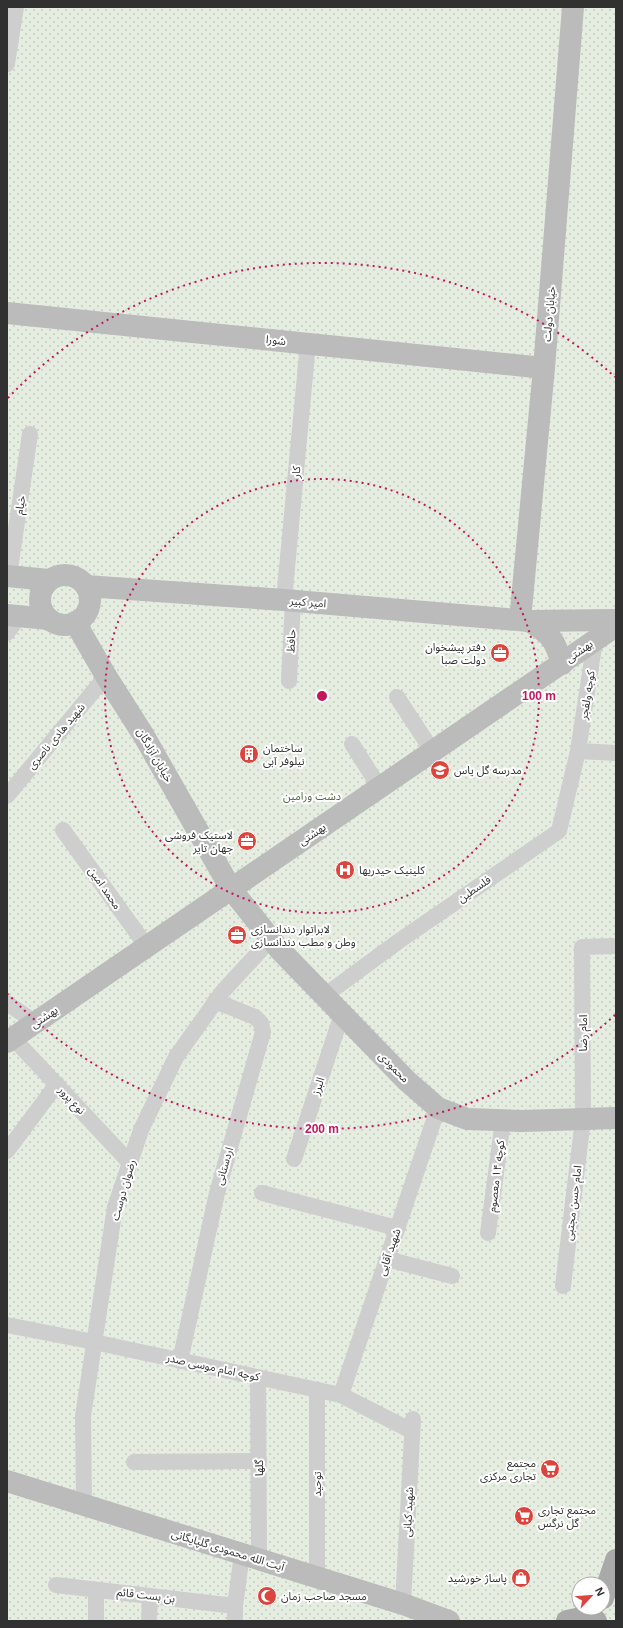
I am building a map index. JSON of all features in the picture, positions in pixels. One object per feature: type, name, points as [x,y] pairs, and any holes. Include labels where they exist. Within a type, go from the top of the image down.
[{"type":"main road","points":[[611,1576],[616,1560]]},
{"type":"main road","points":[[568,1621],[581,1618],[596,1621]]},
{"type":"street","points":[[7,64],[16,7]]},
{"type":"street","name":"خیابان دولت","points":[[525,620],[573,7]]},
{"type":"street","name":"شورا","points":[[7,313],[544,368]]},
{"type":"street","name":"کار","points":[[289,600],[308,344]]},
{"type":"street","name":"خیام","points":[[8,576],[30,434]]},
{"type":"street","points":[[7,633],[14,615],[49,618],[62,624],[75,622],[85,614],[90,602],[86,586],[76,578],[64,574],[49,580],[43,587],[40,595],[40,604],[43,612],[49,618]]},
{"type":"street","points":[[8,576],[49,580]]},
{"type":"street","name":"امیر کبیر","points":[[86,586],[289,600],[525,620],[616,620]]},
{"type":"street","name":"حافظ","points":[[289,600],[289,681]]},
{"type":"street","points":[[525,620],[546,631],[557,646],[562,664]]},
{"type":"street","name":"خیابان آزادگان","points":[[75,622],[106,676],[144,736],[231,889]]},
{"type":"street","name":"بهشتی","points":[[10,1040],[616,626]]},
{"type":"street","name":"کوجه ولفجر","points":[[578,751],[595,640]]},
{"type":"street","name":"شهید هادی ناصری","points":[[7,796],[106,676]]},
{"type":"street","points":[[396,697],[432,752]]},
{"type":"street","points":[[352,744],[380,788]]},
{"type":"street","points":[[578,751],[616,753]]},
{"type":"street","name":"فلسطین","points":[[324,996],[559,830],[578,751]]},
{"type":"street","name":"محمد امین","points":[[63,830],[147,947]]},
{"type":"street","name":"محمودی","points":[[231,889],[271,938],[278,949],[407,1081],[438,1108],[467,1119],[503,1120],[616,1118]]},
{"type":"street","name":"رضوان دوست","points":[[84,1505],[83,1416],[116,1207],[130,1163],[142,1130],[176,1057],[215,1001],[271,938]]},
{"type":"street","name":"امام رضا","points":[[583,1119],[582,947],[616,946]]},
{"type":"street","name":"اردستانی","points":[[180,1361],[216,1193],[263,1032],[261,1023],[254,1017],[215,1001]]},
{"type":"street","points":[[7,1003],[36,1023]]},
{"type":"street","name":"البرز","points":[[294,1159],[342,1014]]},
{"type":"street","name":"نوع پرور","points":[[10,1040],[56,1084],[130,1163]]},
{"type":"street","points":[[7,1151],[56,1084]]},
{"type":"street","name":"شهید آقایی","points":[[341,1395],[438,1108]]},
{"type":"street","name":"امام حسن مجتبی","points":[[564,1286],[583,1119]]},
{"type":"street","name":"کوچه ۱۴ معصوم","points":[[488,1233],[503,1120]]},
{"type":"street","points":[[262,1193],[397,1228]]},
{"type":"street","points":[[387,1259],[452,1276]]},
{"type":"street","name":"کوچه امام موسی صدر","points":[[7,1325],[258,1376],[341,1395],[412,1425]]},
{"type":"street","name":"گلها","points":[[235,1613],[251,1557],[259,1461],[258,1376]]},
{"type":"street","name":"توحید","points":[[316,1578],[317,1390]]},
{"type":"street","name":"شهید کیانی","points":[[402,1604],[412,1425]]},
{"type":"street","points":[[134,1462],[259,1461]]},
{"type":"street","name":"آیت الله محمودی گلپایگانی","points":[[7,1481],[402,1604],[427,1617],[449,1621]]},
{"type":"street","name":"بن بست قائم","points":[[56,1585],[150,1596],[235,1613]]},
{"type":"street","points":[[96,1590],[96,1621]]},
{"type":"street","points":[[150,1596],[150,1621]]},
{"type":"green space","name":"دشت ورامین","points":[[7,7],[616,7],[616,1621],[7,1621]]},
{"type":"place","name":"دفتر پیشخوان دولت صبا","points":[[500,653]]},
{"type":"place","name":"ساختمان نیلوفر آبی","points":[[249,754]]},
{"type":"place","name":"مدرسه گل یاس","points":[[440,770]]},
{"type":"place","name":"لاستیک فروشی جهان تایر","points":[[247,841]]},
{"type":"place","name":"کلینیک حیدریها","points":[[345,870]]},
{"type":"place","name":"لابراتوار دندانسازی وطن و مطب دندانسازی","points":[[237,935]]},
{"type":"place","name":"مجتمع تجاری مرکزی","points":[[550,1469]]},
{"type":"place","name":"مجتمع تجاری گل نرگس","points":[[524,1516]]},
{"type":"place","name":"پاساژ خورشید","points":[[521,1578]]},
{"type":"place","name":"مسجد صاحب زمان","points":[[267,1596]]}]
